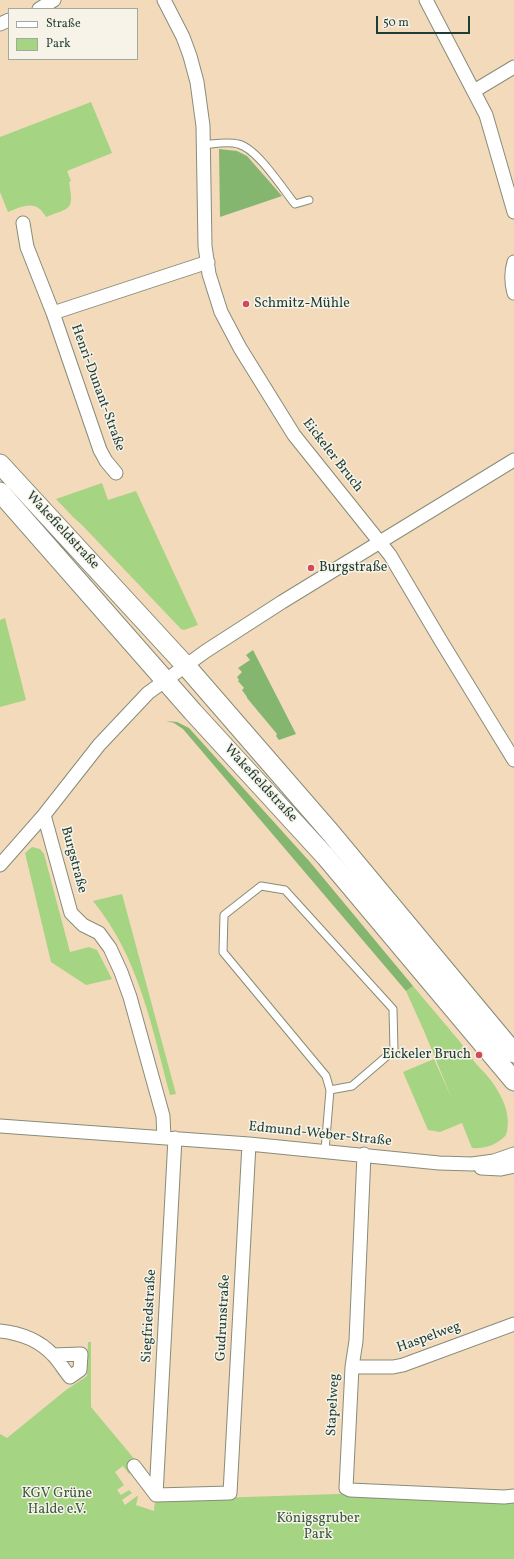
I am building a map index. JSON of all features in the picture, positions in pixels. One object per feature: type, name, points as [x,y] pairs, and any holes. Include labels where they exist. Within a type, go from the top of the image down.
[{"type":"main road","name":"Wakefieldstraße","points":[[0,464],[186,666],[330,832],[514,1053]]},
{"type":"main road","name":"Wakefieldstraße","points":[[0,492],[166,681],[326,857],[514,1081]]},
{"type":"street","points":[[41,8],[54,0]]},
{"type":"street","name":"Eickeler Bruch","points":[[164,0],[183,37],[197,82],[202,108],[204,145],[204,223],[209,274],[222,312],[240,348],[305,450],[390,555],[514,760]]},
{"type":"street","points":[[426,0],[474,91],[490,126],[514,212]]},
{"type":"street","points":[[474,91],[514,67]]},
{"type":"street","name":"Henri-Dunant-Straße","points":[[23,223],[26,247],[52,313],[100,450],[106,461],[116,473]]},
{"type":"street","name":"Henri-Dunant-Straße","points":[[52,313],[208,262]]},
{"type":"street","points":[[514,262],[512,275],[514,292]]},
{"type":"street","name":"Burgstraße","points":[[0,865],[44,814],[112,730],[141,699],[206,651],[282,602],[514,460]]},
{"type":"street","name":"Burgstraße","points":[[44,814],[71,913],[83,925],[99,933],[110,948],[121,972],[130,997],[169,1138]]},
{"type":"street","name":"Edmund-Weber-Straße","points":[[0,1126],[325,1150],[364,1154],[392,1159],[472,1164],[494,1161],[514,1154]]},
{"type":"street","name":"Siegfriedstraße","points":[[156,1495],[169,1138]]},
{"type":"street","name":"Gudrunstraße","points":[[156,1495],[230,1493],[249,1144]]},
{"type":"street","name":"Stapelweg","points":[[364,1154],[356,1341],[352,1367],[346,1480],[347,1490],[504,1497],[514,1496]]},
{"type":"street","name":"Edmund-Weber-Straße","points":[[472,1164],[482,1168],[501,1169],[514,1166]]},
{"type":"street","name":"Haspelweg","points":[[352,1367],[393,1367],[403,1365],[514,1324]]},
{"type":"street","points":[[0,1331],[14,1332],[36,1342],[53,1355]]},
{"type":"street","points":[[134,1466],[156,1495]]},
{"type":"lane","points":[[204,145],[226,143],[238,144],[249,149],[258,157],[295,204],[309,200]]},
{"type":"lane","points":[[325,1150],[330,1090],[326,1076],[223,952],[224,914],[261,886],[285,890],[393,1009],[394,1050],[352,1086],[330,1090]]},
{"type":"green space","points":[[91,102],[112,153],[67,171],[71,181],[69,182],[71,203],[66,209],[46,217],[42,211],[34,206],[24,206],[8,212],[0,192],[0,137]]},
{"type":"green space","points":[[219,149],[237,151],[247,156],[282,196],[220,217]]},
{"type":"green space","points":[[102,483],[108,500],[136,491],[198,625],[184,630],[181,629],[56,499]]},
{"type":"green space","points":[[5,618],[26,700],[0,707],[0,620]]},
{"type":"green space","points":[[253,650],[296,734],[279,740],[276,736],[277,734],[242,690],[244,688],[238,681],[239,680],[237,677],[242,672],[238,668],[250,660],[246,655]]},
{"type":"green space","points":[[166,721],[177,722],[189,728],[310,862],[413,986],[406,991],[183,729],[174,723]]},
{"type":"green space","points":[[32,847],[40,849],[44,854],[70,952],[89,947],[97,950],[112,979],[86,985],[51,962],[25,853]]},
{"type":"green space","points":[[122,894],[176,1094],[170,1095],[150,1019],[133,969],[109,923],[93,901]]},
{"type":"green space","points":[[413,986],[486,1074],[502,1098],[506,1107],[508,1126],[506,1135],[495,1144],[482,1148],[472,1148],[462,1123],[440,1132],[428,1130],[403,1072],[434,1059],[452,1099],[406,991]]},
{"type":"green space","points":[[88,1342],[91,1342],[91,1407],[146,1473],[137,1468],[129,1474],[123,1466],[115,1472],[124,1485],[117,1490],[121,1495],[129,1490],[132,1493],[122,1500],[125,1505],[137,1496],[136,1505],[154,1511],[155,1500],[338,1494],[514,1502],[514,1559],[0,1559],[0,1434],[7,1438],[66,1390],[87,1376]]},
{"type":"place","name":"Schmitz-Mühle","points":[[246,304]]},
{"type":"place","name":"Burgstraße","points":[[311,568]]},
{"type":"place","name":"Eickeler Bruch","points":[[479,1055]]},
{"type":"park label","name":"KGV Grüne Halde e.V.","points":[[57,1502]]},
{"type":"park label","name":"Königsgruber Park","points":[[318,1528]]}]
